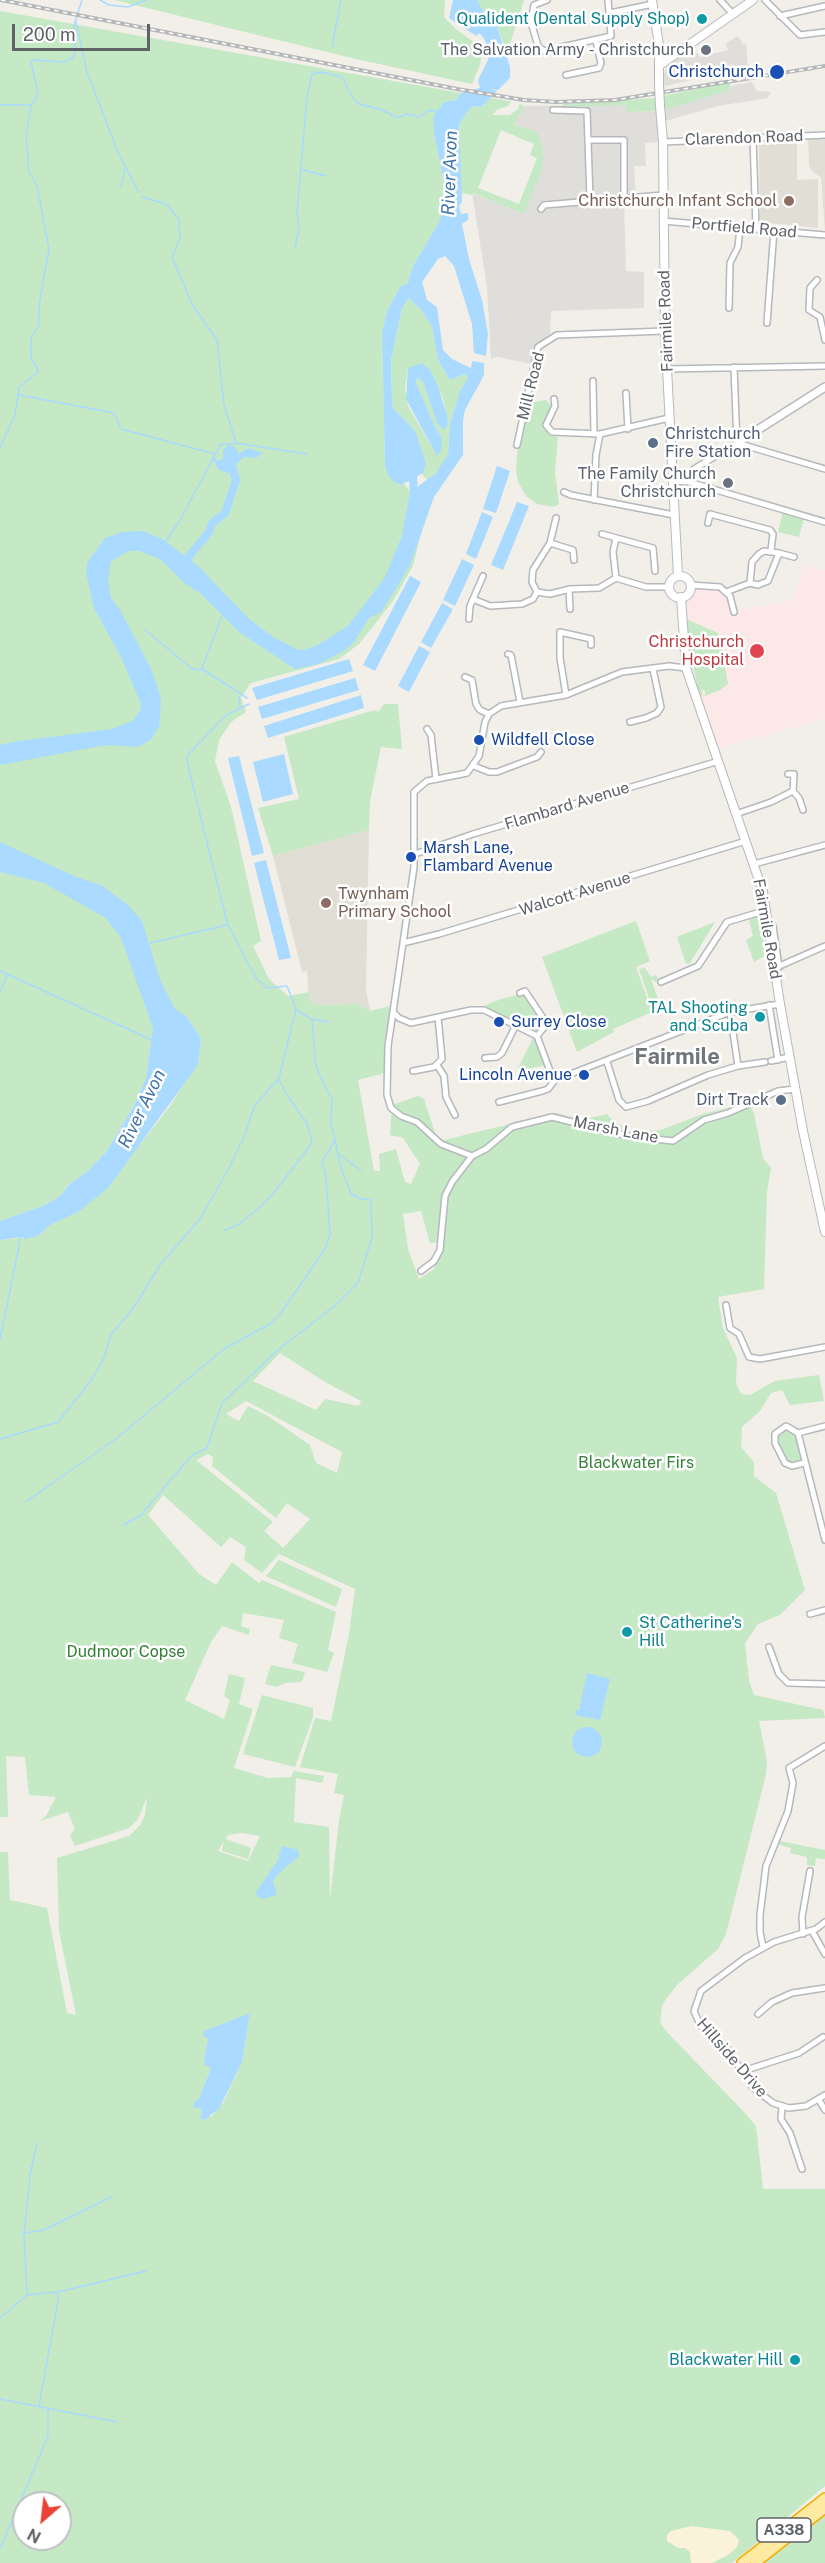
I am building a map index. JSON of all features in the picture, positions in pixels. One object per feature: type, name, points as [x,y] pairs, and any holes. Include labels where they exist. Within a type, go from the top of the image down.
[{"type":"highway","name":"A338","points":[[742,2563],[825,2498]]},
{"type":"highway","name":"A338","points":[[755,2563],[825,2508]]},
{"type":"main road","points":[[660,65],[753,0]]},
{"type":"main road","name":"Fairmile Road","points":[[653,2],[660,65],[663,142],[664,331],[678,576]]},
{"type":"main road","points":[[678,576],[687,578],[691,585],[689,593],[681,597],[672,594],[669,586],[678,576]]},
{"type":"main road","name":"Fairmile Road","points":[[681,597],[686,668],[754,864],[766,910],[777,967],[780,1004],[789,1057],[825,1232]]},
{"type":"street","points":[[547,0],[537,2],[532,10],[532,32],[541,50],[596,41],[611,36],[608,0]]},
{"type":"street","points":[[720,0],[733,14]]},
{"type":"street","points":[[765,0],[800,34],[825,32]]},
{"type":"street","points":[[780,16],[825,5],[822,0]]},
{"type":"street","points":[[610,13],[653,2]]},
{"type":"street","points":[[566,75],[598,68],[601,63],[596,41]]},
{"type":"street","points":[[553,110],[587,111],[590,200]]},
{"type":"street","name":"Clarendon Road","points":[[663,142],[825,135]]},
{"type":"street","points":[[753,138],[756,228]]},
{"type":"street","points":[[588,140],[624,140],[624,197]]},
{"type":"street","points":[[541,209],[544,205],[663,195]]},
{"type":"street","name":"Portfield Road","points":[[663,220],[825,235]]},
{"type":"street","points":[[729,308],[730,263],[738,248],[740,228]]},
{"type":"street","points":[[767,322],[774,230]]},
{"type":"street","points":[[817,280],[810,288],[809,310],[820,317],[825,340]]},
{"type":"street","name":"Mill Road","points":[[517,445],[538,348],[557,335],[664,331]]},
{"type":"street","points":[[667,369],[825,366]]},
{"type":"street","points":[[734,367],[737,442]]},
{"type":"street","points":[[593,381],[597,434],[594,500]]},
{"type":"street","points":[[689,482],[694,469],[825,387]]},
{"type":"street","points":[[626,393],[628,429]]},
{"type":"street","points":[[554,399],[555,406],[546,425],[550,431],[597,434],[628,429],[669,418]]},
{"type":"street","points":[[737,442],[825,469]]},
{"type":"street","points":[[673,481],[689,482],[825,522]]},
{"type":"street","points":[[564,492],[674,515]]},
{"type":"street","points":[[702,512],[770,530],[773,534],[771,550]]},
{"type":"street","points":[[708,523],[711,514]]},
{"type":"street","points":[[537,592],[532,582],[534,570],[550,543],[556,518]]},
{"type":"street","points":[[602,534],[653,548],[656,571]]},
{"type":"street","points":[[616,538],[613,552],[616,578]]},
{"type":"street","points":[[550,543],[573,550],[574,560]]},
{"type":"street","points":[[750,583],[754,558],[764,551],[771,550],[794,557]]},
{"type":"street","points":[[726,592],[750,583],[758,585],[768,581],[779,553]]},
{"type":"street","points":[[470,619],[470,606],[483,576]]},
{"type":"street","points":[[537,592],[550,594],[569,589],[599,588],[616,578],[646,587],[669,586]]},
{"type":"street","points":[[691,585],[712,585],[726,592],[733,602],[734,612]]},
{"type":"street","points":[[569,589],[570,609]]},
{"type":"street","points":[[473,599],[490,606],[522,604],[533,599],[537,592]]},
{"type":"street","points":[[566,694],[560,658],[560,631],[591,642],[598,635]]},
{"type":"street","points":[[508,654],[511,655],[520,702]]},
{"type":"street","points":[[472,1156],[441,1144],[417,1122],[401,1116],[391,1108],[387,1095],[393,1012],[415,854],[414,792],[422,783],[467,773],[474,766],[478,756],[485,722],[489,714],[501,706],[566,694],[622,672],[669,666],[686,668]]},
{"type":"street","points":[[630,722],[657,713],[662,707],[653,669]]},
{"type":"street","points":[[465,677],[472,680],[476,704],[480,710],[489,714]]},
{"type":"street","points":[[427,729],[431,735],[436,779]]},
{"type":"street","points":[[474,766],[489,772],[497,772],[537,757],[541,752]]},
{"type":"street","name":"Flambard Avenue","points":[[415,854],[482,831],[719,761]]},
{"type":"street","points":[[794,773],[793,791],[799,798],[803,810]]},
{"type":"street","points":[[736,814],[771,802],[793,791]]},
{"type":"street","name":"Walcott Avenue","points":[[403,943],[746,841]]},
{"type":"street","points":[[754,864],[825,845]]},
{"type":"street","points":[[661,982],[698,966],[727,922],[766,910]]},
{"type":"street","points":[[777,967],[825,946]]},
{"type":"street","points":[[520,993],[525,991],[547,1024]]},
{"type":"street","points":[[393,1012],[399,1018],[411,1023],[481,1010],[537,1036],[548,1068],[558,1076],[569,1076],[729,1012],[780,1004]]},
{"type":"street","points":[[770,1005],[778,1060]]},
{"type":"street","points":[[729,1012],[738,1066]]},
{"type":"street","points":[[413,1071],[429,1069],[437,1065],[443,1056],[438,1017]]},
{"type":"street","points":[[537,1036],[547,1024],[554,1022]]},
{"type":"street","points":[[485,1058],[496,1057],[502,1053],[516,1025]]},
{"type":"street","points":[[607,1062],[620,1100],[626,1107],[635,1106],[684,1084],[738,1066],[789,1057]]},
{"type":"street","points":[[437,1065],[444,1076],[446,1097],[455,1115]]},
{"type":"street","points":[[499,1102],[519,1099],[548,1089],[558,1076]]},
{"type":"street","name":"Marsh Lane","points":[[421,1270],[434,1261],[440,1250],[445,1196],[452,1182],[472,1156],[486,1149],[512,1127],[552,1117],[628,1136],[673,1141],[704,1120],[729,1113],[778,1091],[795,1089]]},
{"type":"street","points":[[726,1305],[730,1328],[739,1334],[749,1357],[760,1359],[825,1347]]},
{"type":"street","points":[[804,1463],[792,1466],[785,1463],[775,1443],[775,1434],[786,1426],[798,1433],[825,1426]]},
{"type":"street","points":[[798,1433],[825,1540]]},
{"type":"street","points":[[810,1614],[825,1610]]},
{"type":"street","points":[[770,1647],[779,1674],[788,1683],[825,1684],[825,1689]]},
{"type":"street","points":[[763,1947],[760,1932],[766,1866],[788,1811],[793,1783],[789,1768],[825,1746]]},
{"type":"street","points":[[803,1934],[802,1917],[810,1871]]},
{"type":"street","name":"Hillside Drive","points":[[825,1922],[812,1931],[763,1947],[701,1991],[695,2005],[695,2016],[700,2025],[727,2048],[757,2092],[773,2103],[801,2107],[825,2095]]},
{"type":"street","points":[[812,1931],[825,1954]]},
{"type":"street","points":[[758,2013],[772,2002],[792,1993],[825,1988]]},
{"type":"street","points":[[743,2071],[799,2053],[823,2037]]},
{"type":"street","points":[[819,2100],[825,2110]]},
{"type":"street","points":[[782,2106],[782,2119],[790,2133],[802,2169]]},
{"type":"shaded area","points":[[738,36],[743,44],[746,44],[748,67],[665,86],[662,77],[668,65],[693,48],[700,57],[728,50],[725,44]]},
{"type":"shaded area","points":[[752,82],[757,91],[771,92],[768,98],[718,106],[665,121],[663,111],[729,90],[731,86]]},
{"type":"shaded area","points":[[626,105],[627,112],[657,111],[658,142],[645,143],[646,166],[634,166],[636,199],[624,204],[626,271],[644,272],[644,308],[551,311],[550,338],[534,348],[531,364],[498,357],[491,359],[487,287],[472,193],[524,214],[543,150],[538,132],[514,125],[524,106]]},
{"type":"shaded area","points":[[825,138],[825,230],[821,177],[809,166],[808,139]]},
{"type":"shaded area","name":"Christchurch Infant School","points":[[797,143],[797,180],[818,179],[818,228],[760,222],[759,145]]},
{"type":"shaded area","name":"Christchurch Hospital","points":[[804,564],[825,570],[825,719],[718,748],[701,702],[691,660],[684,609],[686,603],[696,588],[703,587],[720,587],[726,592],[734,611],[793,600]]},
{"type":"shaded area","name":"Twynham Primary School","points":[[369,830],[366,990],[370,1011],[358,1004],[316,1005],[309,1000],[307,971],[302,972],[273,856]]},
{"type":"green space","points":[[114,0],[445,0],[444,17],[457,30],[482,48],[480,65],[472,84],[356,59]]},
{"type":"green space","points":[[477,0],[524,0],[507,53],[497,26],[476,2]]},
{"type":"green space","points":[[0,11],[461,93],[456,100],[444,102],[434,134],[444,182],[445,205],[439,222],[412,268],[408,283],[400,287],[387,311],[382,333],[385,465],[401,485],[404,484],[410,492],[408,514],[424,521],[413,566],[393,601],[359,644],[339,659],[251,683],[241,697],[246,712],[231,722],[219,740],[215,761],[231,807],[261,941],[253,946],[269,979],[288,996],[309,992],[309,1000],[316,1005],[358,1004],[370,1011],[390,1006],[385,1042],[385,1073],[358,1080],[374,1171],[380,1171],[379,1154],[396,1149],[405,1182],[411,1184],[420,1164],[403,1138],[390,1135],[392,1105],[418,1096],[424,1099],[436,1136],[444,1140],[556,1113],[581,1120],[607,1114],[631,1132],[661,1130],[703,1114],[749,1103],[754,1114],[763,1158],[771,1168],[767,1192],[764,1289],[718,1297],[723,1328],[737,1358],[736,1383],[741,1394],[750,1395],[775,1381],[819,1375],[824,1401],[790,1405],[782,1390],[771,1393],[760,1411],[742,1427],[741,1447],[754,1462],[754,1476],[776,1493],[805,1590],[780,1615],[758,1624],[745,1643],[749,1681],[754,1695],[823,1710],[825,1718],[759,1721],[767,1761],[766,1774],[726,1934],[718,1949],[677,1985],[666,1999],[662,2006],[660,2022],[756,2126],[763,2189],[825,2189],[825,2486],[732,2563],[0,2563],[0,1852],[8,1852],[10,1900],[47,1908],[67,2013],[76,2015],[59,1931],[57,1858],[129,1836],[140,1825],[145,1815],[147,1797],[138,1819],[129,1828],[75,1846],[70,1835],[75,1829],[68,1812],[40,1821],[46,1816],[56,1797],[29,1795],[25,1757],[6,1756],[8,1817],[0,1817],[0,1240],[38,1236],[50,1225],[78,1212],[127,1161],[170,1106],[198,1065],[201,1039],[187,1017],[153,1028],[146,1078],[135,1104],[106,1152],[60,1196],[45,1205],[0,1221]],"holes":[[[421,1211],[430,1243],[443,1242],[434,1269],[419,1279],[408,1249],[403,1214]],[[280,1353],[325,1382],[361,1401],[359,1406],[325,1399],[316,1410],[253,1381]],[[246,1401],[342,1452],[337,1473],[316,1463],[310,1445],[268,1416],[248,1406],[239,1421],[226,1414]],[[208,1454],[213,1457],[212,1466],[276,1518],[287,1503],[310,1519],[283,1548],[264,1531],[273,1522],[196,1460]],[[163,1495],[221,1547],[230,1537],[246,1547],[244,1560],[262,1573],[279,1554],[355,1589],[349,1634],[331,1721],[315,1718],[300,1767],[338,1774],[334,1793],[344,1795],[330,1899],[329,1827],[294,1822],[296,1778],[322,1783],[324,1776],[294,1771],[291,1777],[268,1778],[234,1768],[253,1709],[239,1704],[245,1678],[229,1674],[224,1696],[230,1700],[224,1719],[185,1700],[211,1642],[222,1626],[249,1635],[250,1629],[241,1626],[243,1613],[284,1620],[279,1638],[298,1644],[292,1663],[327,1672],[334,1653],[328,1650],[336,1612],[262,1580],[259,1583],[232,1562],[216,1585],[199,1574],[148,1515]],[[241,1833],[260,1836],[248,1861],[218,1851],[224,1841],[222,1851],[248,1859],[251,1848],[226,1839],[228,1835]],[[250,2013],[242,2062],[223,2103],[211,2117],[194,2104],[199,2098],[211,2068],[204,2060],[208,2039],[204,2031]]]},
{"type":"green space","points":[[730,82],[730,90],[663,111],[662,96]]},
{"type":"green space","points":[[490,98],[511,101],[508,106],[496,110],[493,115],[510,115],[518,109],[520,104],[524,106],[514,125],[538,132],[543,150],[542,169],[524,214],[473,193],[472,195],[461,193],[459,124],[473,106],[481,107]],"holes":[[[501,130],[534,144],[530,155],[537,158],[519,204],[478,188]]]},
{"type":"green space","points":[[656,98],[657,111],[627,112],[626,105],[563,107],[563,104]]},
{"type":"green space","points":[[409,298],[432,326],[438,360],[450,380],[465,374],[468,378],[460,391],[450,423],[448,455],[445,462],[428,481],[422,474],[415,431],[393,408],[391,360],[402,308]],"holes":[[[408,368],[430,370],[443,398],[448,424],[446,429],[437,423],[424,384],[418,377],[416,382],[434,426],[439,432],[437,456],[408,406],[405,389]]]},
{"type":"green space","points":[[546,400],[552,406],[545,429],[550,435],[558,437],[555,472],[559,504],[554,507],[537,504],[526,496],[518,482],[516,469],[518,445],[527,403]]},
{"type":"green space","points":[[783,512],[804,518],[799,537],[778,532]]},
{"type":"green space","points":[[684,618],[718,633],[724,650],[722,651],[728,684],[700,698],[705,695],[705,691],[701,689],[703,695],[699,696]]},
{"type":"green space","points":[[384,704],[398,704],[402,749],[381,747],[370,801],[369,830],[273,856],[258,808],[299,799],[284,737],[368,712],[377,710],[377,713]]},
{"type":"green space","points":[[760,916],[763,919],[764,956],[754,962],[746,940],[753,936],[749,919]]},
{"type":"green space","points":[[636,921],[650,961],[636,967],[652,1012],[613,1029],[614,1032],[577,1052],[542,957]]},
{"type":"green space","points":[[715,922],[690,963],[686,964],[677,937]]},
{"type":"green space","points":[[645,968],[651,977],[656,975],[658,978],[656,982],[651,979],[661,1007],[653,1010],[639,969]]},
{"type":"green space","points":[[525,993],[544,1023],[536,1033],[481,1007],[501,999]]},
{"type":"green space","points":[[534,1036],[538,1041],[545,1065],[520,1071],[518,1068]]},
{"type":"green space","points":[[785,1428],[796,1434],[802,1461],[792,1464],[786,1462],[776,1442],[777,1435]]},
{"type":"green space","points":[[279,1560],[342,1589],[336,1607],[266,1576]]},
{"type":"green space","points":[[271,1665],[305,1672],[302,1682],[285,1683],[276,1687],[265,1684]]},
{"type":"green space","points":[[262,1695],[313,1708],[313,1717],[295,1767],[243,1754]]},
{"type":"green space","points":[[779,1841],[825,1850],[825,1859],[816,1858],[815,1866],[807,1865],[807,1857],[790,1853],[791,1848],[777,1844]]},
{"type":"green space","points":[[825,2513],[825,2563],[763,2563],[800,2533]]},
{"type":"sand","points":[[691,2526],[730,2531],[739,2540],[737,2547],[728,2555],[712,2563],[691,2563],[690,2552],[667,2541],[667,2535],[671,2531]]},
{"type":"water","points":[[453,0],[477,0],[483,11],[497,26],[510,67],[510,78],[498,90],[490,89],[497,91],[481,107],[473,106],[459,124],[462,202],[459,206],[461,214],[468,213],[468,220],[462,224],[469,259],[482,300],[488,334],[486,356],[474,353],[472,324],[454,266],[445,256],[438,259],[422,282],[427,300],[437,307],[443,350],[452,359],[471,368],[472,361],[484,363],[484,375],[465,410],[463,455],[434,497],[410,565],[400,582],[381,612],[369,618],[354,642],[345,650],[319,664],[295,669],[239,632],[201,594],[183,582],[160,559],[139,551],[129,551],[111,561],[108,580],[111,598],[120,610],[150,667],[158,688],[161,701],[159,727],[150,740],[138,747],[106,745],[0,765],[0,745],[112,729],[132,721],[140,711],[141,704],[121,657],[94,608],[86,572],[88,561],[105,538],[122,532],[143,531],[162,539],[198,566],[248,618],[273,637],[298,650],[318,645],[348,626],[384,579],[402,536],[410,492],[435,474],[448,455],[450,423],[460,391],[468,378],[465,374],[450,380],[438,360],[432,326],[409,298],[402,308],[391,360],[392,401],[393,408],[415,431],[426,463],[423,473],[409,481],[401,485],[393,481],[385,465],[382,333],[387,311],[400,287],[408,283],[412,268],[439,222],[445,205],[444,182],[434,134],[433,117],[444,102],[456,100],[461,93],[480,88],[478,80],[488,60],[488,48],[484,38],[479,33],[477,36],[449,18]]},
{"type":"water","points":[[422,363],[430,370],[438,386],[447,416],[448,424],[446,429],[443,429],[437,423],[424,384],[418,377],[416,382],[442,438],[441,450],[437,456],[406,399],[408,368]]},
{"type":"water","points":[[228,445],[235,447],[239,454],[249,448],[262,453],[256,458],[244,457],[236,464],[239,477],[235,484],[233,475],[218,469],[214,461],[210,460],[214,456],[217,461],[221,460],[223,451]]},
{"type":"water","points":[[497,466],[510,471],[496,513],[483,509]]},
{"type":"water","points":[[517,502],[529,506],[503,570],[491,565]]},
{"type":"water","points":[[482,512],[493,517],[476,559],[466,554]]},
{"type":"water","points":[[462,559],[474,565],[455,606],[443,600]]},
{"type":"water","points":[[410,576],[421,582],[375,671],[363,665]]},
{"type":"water","points":[[442,603],[453,609],[431,648],[421,642]]},
{"type":"water","points":[[419,646],[430,652],[409,692],[398,686]]},
{"type":"water","points":[[349,659],[353,671],[257,700],[252,688]]},
{"type":"water","points":[[355,678],[359,690],[262,719],[258,707]]},
{"type":"water","points":[[361,695],[364,708],[268,738],[264,726]]},
{"type":"water","points":[[284,754],[293,794],[263,802],[253,762]]},
{"type":"water","points":[[239,756],[264,853],[252,856],[228,758]]},
{"type":"water","points":[[0,842],[76,877],[101,885],[128,905],[142,921],[160,980],[175,1009],[187,1017],[201,1039],[198,1065],[108,1188],[78,1212],[50,1225],[38,1236],[0,1240],[0,1221],[45,1205],[60,1196],[106,1152],[135,1104],[146,1078],[153,1028],[121,938],[106,918],[44,883],[0,872]]},
{"type":"water","points":[[266,860],[291,958],[279,960],[254,863]]},
{"type":"water","points":[[587,1673],[610,1679],[600,1720],[575,1715],[576,1710],[579,1710]]},
{"type":"water","points":[[587,1727],[598,1731],[602,1742],[598,1753],[587,1757],[576,1753],[572,1742],[576,1731]]},
{"type":"water","points":[[283,1846],[298,1850],[299,1856],[273,1881],[277,1895],[263,1899],[257,1896],[256,1892],[279,1859]]},
{"type":"water","points":[[250,2013],[242,2062],[219,2109],[204,2120],[200,2118],[202,2112],[200,2108],[194,2108],[193,2104],[199,2098],[211,2068],[205,2065],[204,2060],[208,2039],[203,2035],[204,2031]]},
{"type":"waterway","points":[[0,448],[15,415],[19,387],[37,373],[38,369],[31,358],[31,339],[39,325],[39,305],[49,249],[37,186],[29,172],[26,135],[31,105],[38,94],[31,62],[33,60],[64,62],[73,58],[76,50],[73,36],[74,25],[82,0]]},
{"type":"waterway","points":[[100,0],[109,5],[128,7],[146,0]]},
{"type":"waterway","points":[[332,47],[341,0]]},
{"type":"waterway","points":[[76,22],[87,72],[119,155],[139,192]]},
{"type":"waterway","points":[[295,248],[299,228],[297,212],[307,97],[312,74],[322,72],[342,77],[353,98],[359,104],[382,110],[396,117],[406,114],[420,117],[429,110],[438,112]]},
{"type":"waterway","points":[[0,105],[31,105]]},
{"type":"waterway","points":[[121,188],[125,169]]},
{"type":"waterway","points":[[303,170],[326,176]]},
{"type":"waterway","points":[[142,197],[166,204],[179,219],[180,238],[172,257],[192,304],[217,340],[224,405],[236,443]]},
{"type":"waterway","points":[[19,395],[114,413],[121,429],[215,454]]},
{"type":"waterway","points":[[165,542],[179,522],[220,445],[236,443],[307,454]]},
{"type":"waterway","name":"River Avon","points":[[410,468],[413,475],[414,500]]},
{"type":"waterway","name":"River Avon","points":[[181,566],[209,532],[212,523],[225,513],[236,480],[234,474]]},
{"type":"waterway","points":[[202,668],[222,616]]},
{"type":"waterway","points":[[145,630],[191,668],[202,669],[247,698]]},
{"type":"waterway","points":[[239,697],[240,707]]},
{"type":"waterway","points":[[249,704],[226,715],[188,755],[187,761],[205,835],[228,925],[256,978],[267,988],[287,986],[296,1009],[300,1013],[312,1019],[329,1022]]},
{"type":"waterway","points":[[150,943],[227,925]]},
{"type":"waterway","points":[[0,971],[152,1040]]},
{"type":"waterway","points":[[0,992],[8,974]]},
{"type":"waterway","points":[[0,1439],[58,1422],[93,1378],[104,1358],[111,1335],[136,1304],[160,1265],[200,1219],[244,1137],[255,1105],[279,1078],[296,1009]]},
{"type":"waterway","points":[[123,1525],[140,1516],[191,1456],[207,1448],[222,1403],[279,1349],[337,1304],[358,1283],[372,1237],[371,1200],[361,1199],[351,1194],[341,1167],[331,1123],[332,1099],[316,1067],[312,1019]]},
{"type":"waterway","points":[[225,1230],[239,1224],[260,1207],[277,1189],[312,1143],[307,1123],[279,1080]]},
{"type":"waterway","points":[[27,1501],[117,1438],[224,1349],[270,1324],[281,1313],[326,1247],[330,1234],[326,1177],[322,1162],[334,1142]]},
{"type":"waterway","points":[[340,1155],[361,1171]]},
{"type":"waterway","points":[[0,1340],[21,1236]]},
{"type":"waterway","points":[[27,2294],[24,2236],[30,2175],[37,2143]]},
{"type":"waterway","points":[[25,2233],[44,2230],[111,2197]]},
{"type":"waterway","points":[[0,2318],[27,2295],[58,2292],[146,2271]]},
{"type":"waterway","points":[[39,2406],[58,2293]]},
{"type":"waterway","points":[[0,2399],[117,2422]]},
{"type":"waterway","points":[[0,2549],[48,2436],[48,2409]]},
{"type":"railway","points":[[1,0],[524,100],[556,102],[615,100],[825,66]]},
{"type":"place","name":"Qualident (Dental Supply Shop)","points":[[702,19]]},
{"type":"place","name":"The Salvation Army - Christchurch","points":[[706,50]]},
{"type":"place","name":"Christchurch","points":[[777,72]]},
{"type":"place","name":"Christchurch Infant School","points":[[789,201]]},
{"type":"place","name":"Christchurch Fire Station","points":[[653,443]]},
{"type":"place","name":"The Family Church Christchurch","points":[[728,483]]},
{"type":"place","name":"Christchurch Hospital","points":[[757,651]]},
{"type":"place","name":"Wildfell Close","points":[[479,740]]},
{"type":"place","name":"Marsh Lane, Flambard Avenue","points":[[411,857]]},
{"type":"place","name":"Twynham Primary School","points":[[326,903]]},
{"type":"place","name":"TAL Shooting and Scuba","points":[[760,1017]]},
{"type":"place","name":"Surrey Close","points":[[499,1022]]},
{"type":"place","name":"Lincoln Avenue","points":[[584,1075]]},
{"type":"place","name":"Dirt Track","points":[[781,1100]]},
{"type":"place","name":"St Catherine's Hill","points":[[627,1632]]},
{"type":"place","name":"Blackwater Hill","points":[[795,2360]]},
{"type":"district","name":"Fairmile","points":[[677,1057]]},
{"type":"park label","name":"Blackwater Firs","points":[[636,1463]]},
{"type":"park label","name":"Dudmoor Copse","points":[[126,1652]]}]
